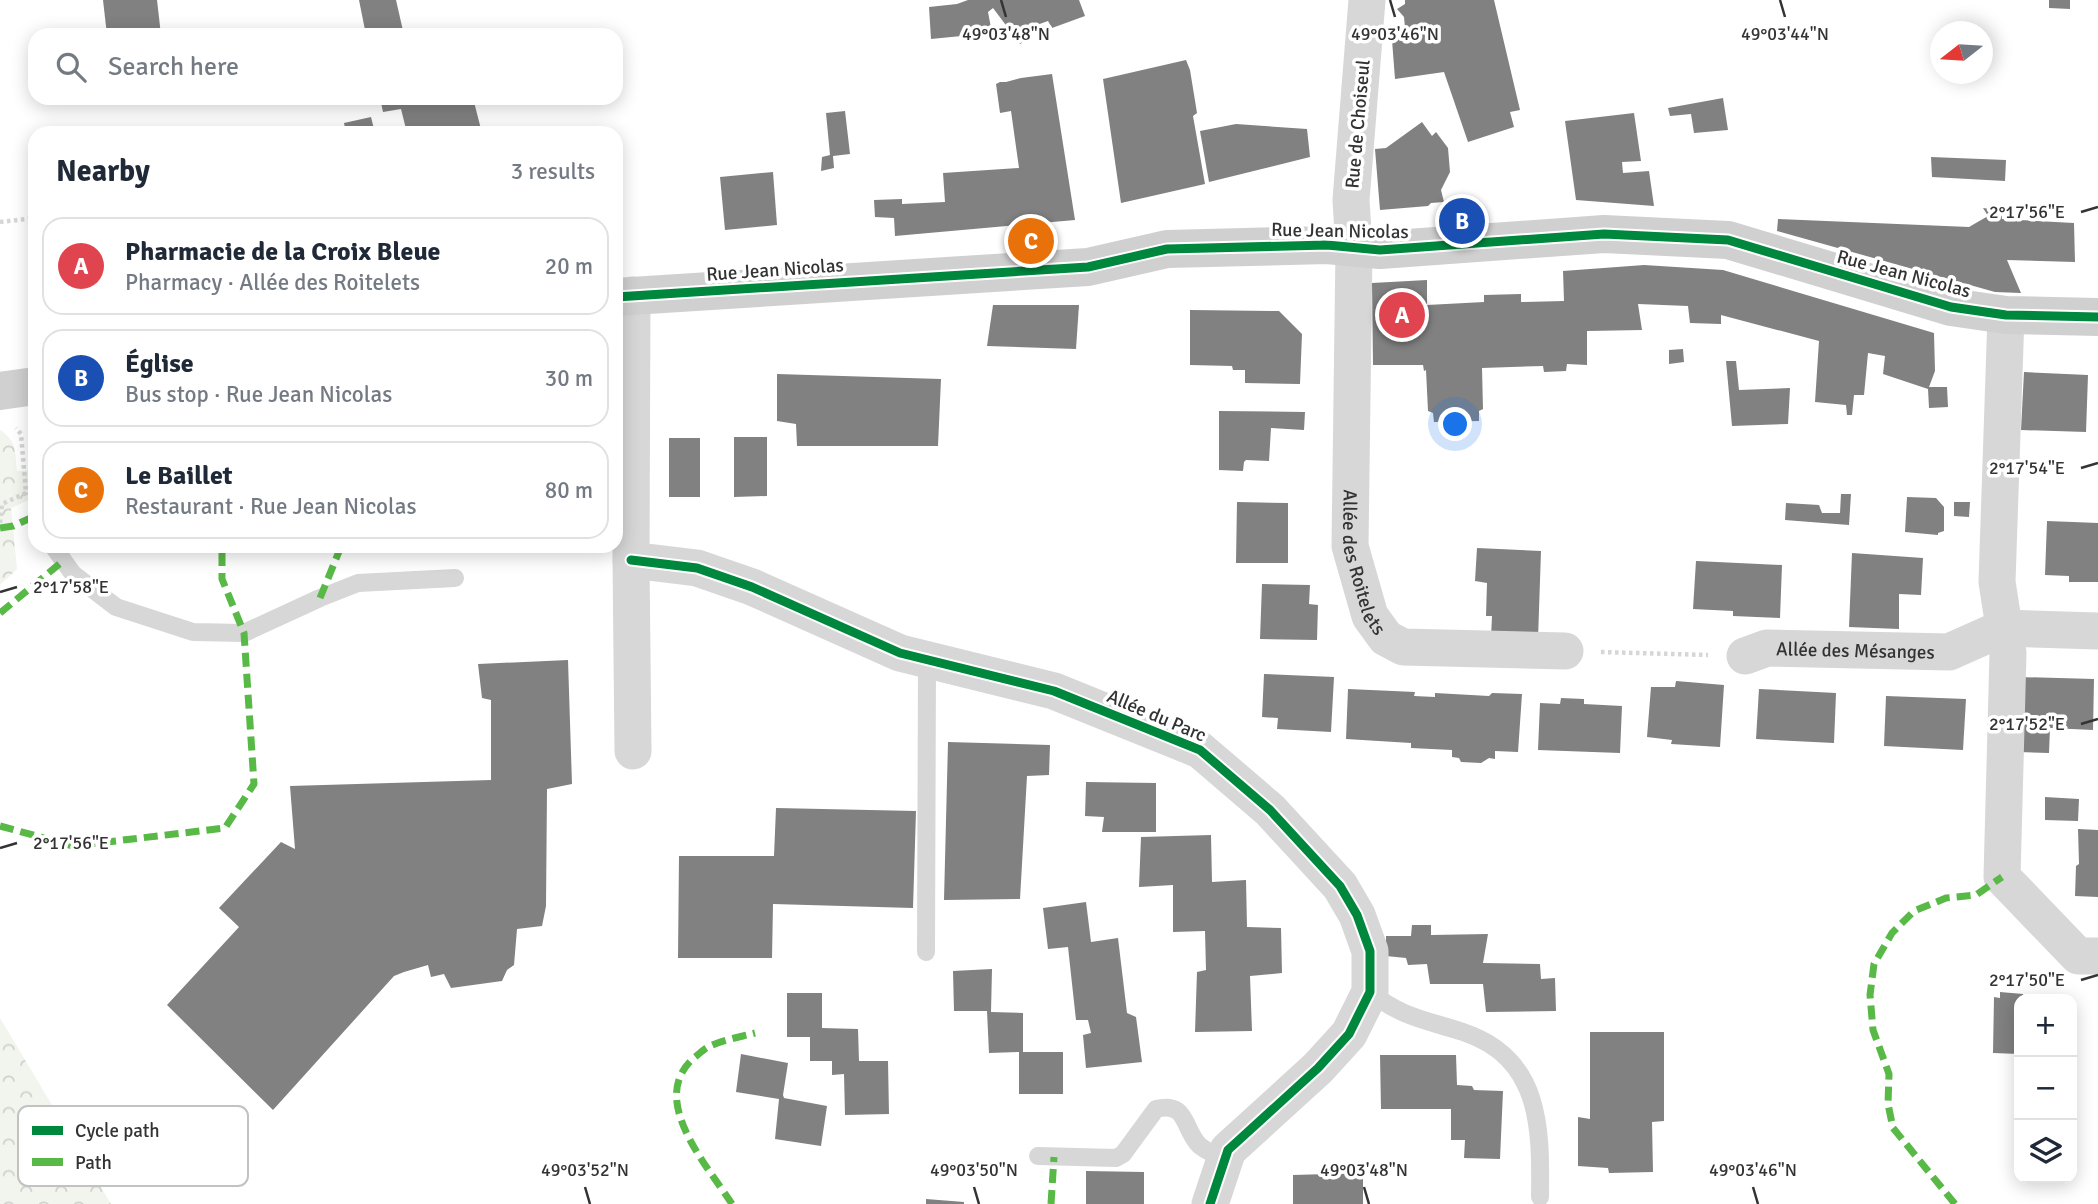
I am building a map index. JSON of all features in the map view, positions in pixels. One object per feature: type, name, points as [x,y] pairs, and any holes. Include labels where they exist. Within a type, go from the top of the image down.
[{"type":"street","name":"Rue de Choiseul","points":[[1354,248],[1351,200],[1367,0]]},
{"type":"street","name":"Rue Jean Nicolas","points":[[624,296],[1088,267],[1167,249],[1327,244],[1380,250],[1604,234],[1728,240],[1951,307],[2006,315],[2098,317]]},
{"type":"street","name":"Allée des Roitelets","points":[[1354,248],[1349,546],[1370,616],[1385,638],[1403,647],[1565,651]]},
{"type":"street","points":[[624,296],[633,751]]},
{"type":"street","points":[[2006,315],[1997,582],[2008,653],[2002,877],[2088,956]]},
{"type":"street","points":[[6,408],[28,391]]},
{"type":"street","name":"Allée du Parc","points":[[631,560],[696,568],[752,587],[900,653],[1054,691],[1200,750],[1270,810],[1340,886],[1357,915],[1370,951],[1370,992],[1349,1034],[1318,1068],[1228,1150],[1210,1204]]},
{"type":"street","name":"Allée des Mésanges","points":[[1745,656],[1767,649],[1949,652],[2003,628],[2098,631]]},
{"type":"lane","points":[[58,553],[73,574],[116,607],[192,632],[244,633],[358,583],[455,578]]},
{"type":"lane","points":[[926,952],[927,660]]},
{"type":"lane","points":[[1370,992],[1402,1013],[1468,1034],[1511,1059],[1526,1081],[1536,1114],[1541,1152],[1540,1197]]},
{"type":"lane","points":[[1038,1156],[1116,1158],[1123,1154],[1156,1109],[1171,1107],[1182,1113],[1199,1146],[1224,1159]]},
{"type":"path","points":[[0,222],[28,219]]},
{"type":"path","points":[[0,523],[2,504],[26,493],[21,434],[6,408]]},
{"type":"path","points":[[1565,651],[1745,656]]},
{"type":"green space","points":[[0,430],[10,438],[17,471],[28,470],[28,500],[11,508],[17,569],[0,585]]},
{"type":"green space","points":[[0,1018],[53,1106],[18,1106],[18,1186],[100,1186],[111,1204],[0,1204]]},
{"type":"building","points":[[103,0],[157,0],[160,28],[106,28]]},
{"type":"building","points":[[359,0],[396,0],[402,28],[365,28]]},
{"type":"building","points":[[968,0],[1079,0],[1085,16],[1052,28],[1048,21],[1034,26],[1024,31],[1029,38],[1020,44],[993,8],[988,12],[992,33],[931,39],[929,7]]},
{"type":"building","points":[[1405,0],[1494,0],[1520,110],[1510,112],[1514,127],[1468,142],[1444,72],[1395,79],[1392,40],[1406,38],[1404,17],[1397,9],[1405,4]]},
{"type":"building","points":[[2049,0],[2070,0],[2070,9],[2049,8]]},
{"type":"building","points":[[1186,60],[1197,113],[1193,116],[1205,184],[1121,203],[1103,79]]},
{"type":"building","points":[[1052,74],[1075,220],[895,236],[894,218],[875,217],[874,200],[902,199],[902,204],[945,202],[943,173],[1019,168],[1011,111],[1000,113],[996,84]]},
{"type":"building","points":[[1723,98],[1728,130],[1694,133],[1691,114],[1670,116],[1668,108]]},
{"type":"building","points":[[382,105],[475,105],[480,126],[405,126],[401,109],[383,112]]},
{"type":"building","points":[[845,111],[850,154],[833,156],[834,168],[821,171],[822,157],[830,155],[826,113]]},
{"type":"building","points":[[1634,113],[1641,161],[1622,162],[1623,173],[1649,171],[1654,206],[1576,200],[1565,121]]},
{"type":"building","points":[[371,117],[373,126],[345,126],[344,123]]},
{"type":"building","points":[[1422,122],[1432,136],[1436,132],[1448,148],[1450,172],[1441,190],[1444,202],[1380,210],[1375,149],[1386,148]]},
{"type":"building","points":[[1236,124],[1307,129],[1310,157],[1209,182],[1200,131]]},
{"type":"building","points":[[1931,157],[2006,160],[2005,181],[1932,177]]},
{"type":"building","points":[[773,172],[777,225],[725,230],[720,177]]},
{"type":"building","points":[[1983,208],[2001,210],[2002,219],[2074,223],[2075,262],[2007,260],[2021,293],[1995,292],[1777,231],[1778,219],[1969,227],[1988,216]]},
{"type":"building","points":[[1644,265],[1723,270],[1934,333],[1935,371],[1929,387],[1947,387],[1948,407],[1929,408],[1928,389],[1883,374],[1885,356],[1868,353],[1864,395],[1854,395],[1852,415],[1847,415],[1846,405],[1815,402],[1819,341],[1721,315],[1721,324],[1690,323],[1688,306],[1638,304],[1642,330],[1587,331],[1587,365],[1567,364],[1566,371],[1544,372],[1543,366],[1482,368],[1483,409],[1479,411],[1479,421],[1434,422],[1433,413],[1428,411],[1426,370],[1424,371],[1423,365],[1373,365],[1372,283],[1427,280],[1427,305],[1484,302],[1484,295],[1521,294],[1521,302],[1564,301],[1563,271]]},
{"type":"building","points":[[993,305],[1079,305],[1076,349],[987,346]]},
{"type":"building","points":[[1190,310],[1279,311],[1302,334],[1300,384],[1245,383],[1245,370],[1233,370],[1232,366],[1190,365]]},
{"type":"building","points":[[1683,349],[1684,362],[1669,364],[1669,350]]},
{"type":"building","points":[[1726,361],[1736,361],[1739,390],[1790,388],[1788,424],[1732,426]]},
{"type":"building","points":[[2024,372],[2088,375],[2086,432],[2021,430]]},
{"type":"building","points":[[777,374],[941,379],[938,446],[797,446],[796,424],[777,421]]},
{"type":"building","points":[[1219,411],[1305,412],[1304,430],[1271,428],[1269,461],[1246,460],[1243,471],[1219,470]]},
{"type":"building","points":[[734,437],[767,437],[767,496],[734,497]]},
{"type":"building","points":[[669,438],[700,438],[700,497],[669,497]]},
{"type":"building","points":[[1841,494],[1851,494],[1849,525],[1785,520],[1786,503],[1819,505],[1822,513],[1840,513]]},
{"type":"building","points":[[1907,497],[1936,498],[1944,507],[1944,531],[1938,535],[1905,532]]},
{"type":"building","points":[[1237,502],[1288,503],[1288,563],[1236,563]]},
{"type":"building","points":[[1954,502],[1970,502],[1969,517],[1954,516]]},
{"type":"building","points":[[2047,521],[2098,523],[2098,582],[2069,582],[2069,576],[2045,575]]},
{"type":"building","points":[[1477,548],[1541,551],[1538,639],[1491,637],[1492,616],[1486,616],[1487,583],[1475,581]]},
{"type":"building","points":[[1852,553],[1923,558],[1921,595],[1899,594],[1899,629],[1849,627]]},
{"type":"building","points":[[1696,561],[1782,565],[1780,618],[1733,616],[1733,611],[1693,609]]},
{"type":"building","points":[[1262,584],[1310,585],[1309,604],[1318,605],[1317,640],[1260,639]]},
{"type":"building","points":[[568,660],[572,784],[547,789],[546,906],[542,926],[517,929],[514,965],[507,970],[502,981],[451,988],[444,974],[431,977],[428,965],[394,976],[273,1110],[167,1005],[239,927],[219,908],[281,842],[295,849],[290,786],[491,780],[491,700],[482,698],[478,664]]},
{"type":"building","points":[[1264,674],[1334,677],[1331,732],[1277,729],[1278,718],[1262,717]]},
{"type":"building","points":[[2019,677],[2094,679],[2093,730],[2050,728],[2049,753],[2018,752]]},
{"type":"building","points":[[1676,681],[1724,685],[1720,747],[1671,744],[1672,740],[1647,737],[1651,687],[1675,687]]},
{"type":"building","points":[[1348,689],[1415,692],[1414,696],[1435,697],[1435,693],[1489,696],[1492,693],[1522,694],[1518,752],[1495,751],[1495,759],[1489,758],[1481,763],[1461,762],[1459,758],[1452,757],[1452,750],[1411,748],[1411,743],[1346,739]]},
{"type":"building","points":[[1759,689],[1836,693],[1834,743],[1756,739]]},
{"type":"building","points":[[1886,696],[1966,699],[1963,750],[1884,746]]},
{"type":"building","points":[[1561,698],[1584,699],[1584,704],[1622,706],[1620,753],[1538,750],[1540,703],[1560,704]]},
{"type":"building","points":[[948,742],[1050,745],[1049,775],[1027,776],[1020,899],[944,900]]},
{"type":"building","points":[[1086,782],[1156,783],[1156,832],[1102,832],[1104,817],[1085,816]]},
{"type":"building","points":[[2045,797],[2079,799],[2078,821],[2045,820]]},
{"type":"building","points":[[776,808],[916,811],[913,908],[773,904],[772,958],[678,958],[679,856],[774,856]]},
{"type":"building","points":[[2078,829],[2098,830],[2098,897],[2075,896],[2076,866],[2079,864]]},
{"type":"building","points":[[1211,835],[1212,882],[1246,880],[1247,927],[1281,928],[1282,973],[1250,976],[1252,1031],[1195,1032],[1197,972],[1206,970],[1205,931],[1173,932],[1173,885],[1139,887],[1141,837]]},
{"type":"building","points":[[1086,902],[1091,942],[1118,938],[1127,1013],[1136,1017],[1142,1062],[1086,1068],[1083,1035],[1091,1033],[1088,1020],[1076,1020],[1068,947],[1048,949],[1043,908]]},
{"type":"building","points":[[1412,925],[1431,925],[1431,935],[1488,934],[1483,963],[1540,964],[1541,979],[1555,978],[1556,1011],[1486,1012],[1483,984],[1430,984],[1427,964],[1408,965],[1406,958],[1386,956],[1386,936],[1411,936]]},
{"type":"building","points":[[992,969],[991,1012],[1023,1013],[1023,1052],[1063,1052],[1063,1094],[1019,1094],[1019,1052],[989,1053],[987,1011],[954,1011],[953,971]]},
{"type":"building","points":[[2000,992],[2023,994],[2014,994],[2014,1054],[1993,1053],[1994,997],[2000,998]]},
{"type":"building","points":[[787,993],[822,993],[822,1028],[858,1029],[859,1061],[888,1061],[889,1114],[845,1115],[844,1074],[832,1075],[832,1061],[810,1061],[810,1037],[787,1037]]},
{"type":"building","points":[[1590,1032],[1664,1032],[1664,1121],[1652,1122],[1653,1172],[1609,1173],[1608,1168],[1578,1166],[1578,1117],[1590,1119]]},
{"type":"building","points":[[741,1054],[788,1063],[784,1098],[827,1106],[821,1146],[775,1139],[779,1099],[736,1092]]},
{"type":"building","points":[[1380,1055],[1456,1055],[1457,1085],[1472,1086],[1474,1090],[1503,1091],[1500,1159],[1464,1158],[1465,1140],[1451,1140],[1451,1109],[1381,1109]]},
{"type":"building","points":[[1086,1171],[1144,1172],[1144,1204],[1086,1204]]},
{"type":"building","points":[[1363,1173],[1363,1204],[1293,1204],[1293,1175]]},
{"type":"building","points":[[926,1199],[964,1202],[964,1204],[926,1204]]},
{"type":"marked path","points":[[0,528],[28,519]]},
{"type":"marked path","points":[[0,826],[73,846],[225,828],[254,784],[244,633],[222,579],[222,553]]},
{"type":"marked path","points":[[320,598],[338,553]]},
{"type":"marked path","points":[[0,613],[63,561]]},
{"type":"marked path","points":[[1955,1204],[1893,1128],[1888,1104],[1889,1074],[1873,1030],[1870,995],[1874,964],[1892,933],[1914,911],[1946,898],[1976,895],[2002,877]]},
{"type":"marked path","points":[[732,1204],[696,1151],[686,1131],[679,1111],[677,1092],[681,1073],[705,1049],[719,1042],[755,1033]]},
{"type":"marked path","points":[[1051,1204],[1054,1157]]},
{"type":"cycle path","points":[[623,297],[1088,267],[1167,249],[1327,245],[1380,250],[1604,234],[1728,240],[1951,307],[2006,315],[2098,317]]},
{"type":"cycle path","points":[[631,560],[697,568],[752,587],[900,653],[1054,691],[1200,750],[1270,810],[1340,886],[1357,915],[1370,951],[1370,992],[1349,1034],[1318,1068],[1228,1150],[1210,1204]]},
{"type":"place","name":"Église","points":[[1462,221]]},
{"type":"place","name":"Le Baillet","points":[[1031,241]]},
{"type":"place","name":"Pharmacie de la Croix Bleue","points":[[1402,315]]}]
